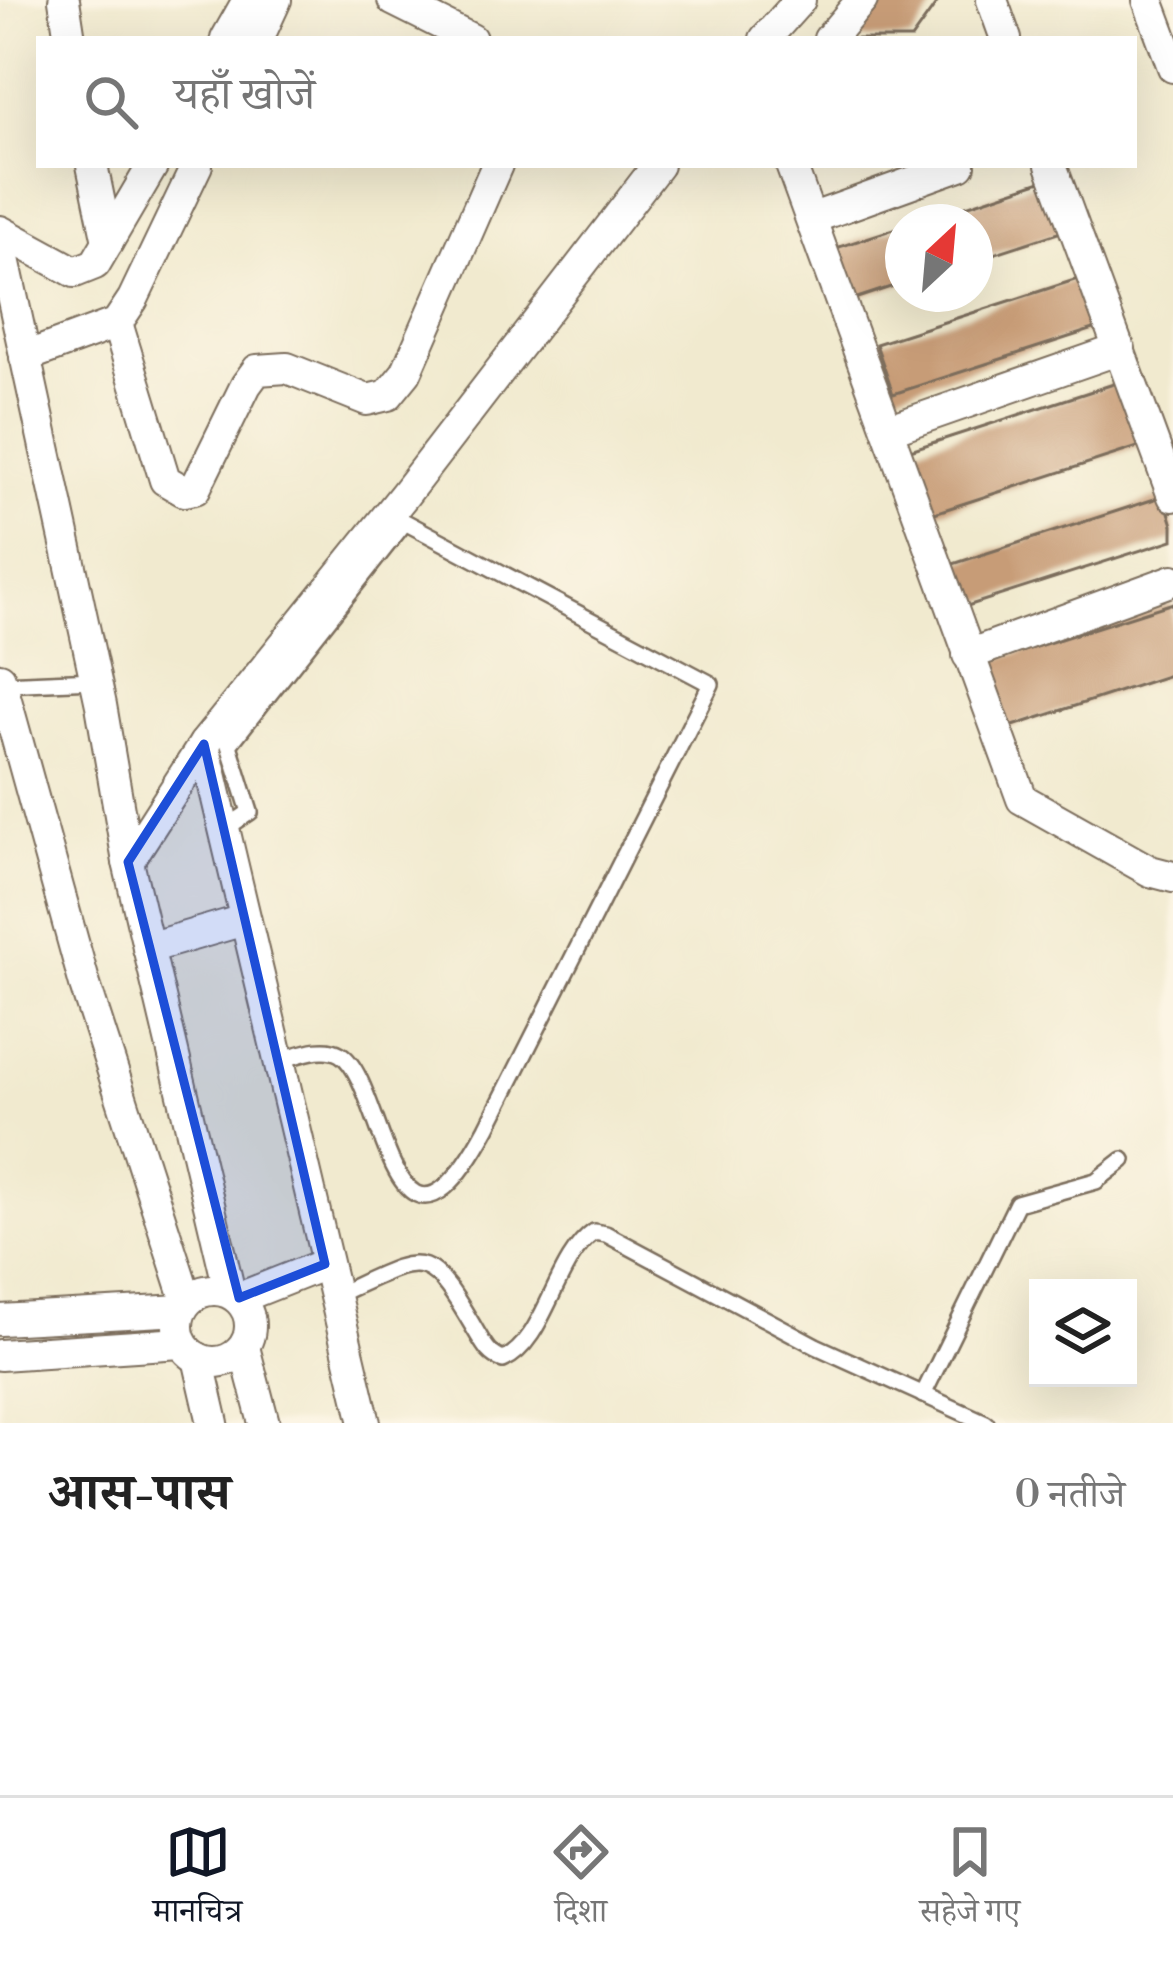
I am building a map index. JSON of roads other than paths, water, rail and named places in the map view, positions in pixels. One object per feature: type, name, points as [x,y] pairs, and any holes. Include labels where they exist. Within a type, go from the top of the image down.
[{"type":"street","points":[[64,0],[70,36]]},
{"type":"street","points":[[228,36],[248,0]]},
{"type":"street","points":[[259,36],[276,0]]},
{"type":"street","points":[[393,0],[465,36]]},
{"type":"street","points":[[768,36],[800,0]]},
{"type":"street","points":[[832,36],[862,0]]},
{"type":"street","points":[[992,0],[1005,36]]},
{"type":"street","points":[[1148,0],[1173,67]]},
{"type":"street","points":[[93,168],[108,242]]},
{"type":"street","points":[[0,230],[75,272],[95,264],[151,168]]},
{"type":"street","points":[[26,357],[117,323],[134,298],[196,168]]},
{"type":"street","points":[[117,323],[165,480],[184,491],[195,489],[257,370],[287,368],[367,400],[388,395],[406,373],[496,168]]},
{"type":"street","points":[[128,862],[204,744],[405,494],[656,168]]},
{"type":"street","points":[[792,168],[1022,799],[1150,871],[1173,877]]},
{"type":"street","points":[[813,218],[952,168]]},
{"type":"street","points":[[1052,168],[1173,496]]},
{"type":"street","points":[[0,240],[95,680],[128,862],[234,1296],[250,1328],[244,1347],[264,1423]]},
{"type":"street","points":[[888,430],[1120,350]]},
{"type":"street","points":[[968,655],[1173,580]]},
{"type":"street","points":[[1,681],[85,985],[184,1305],[177,1321],[213,1423]]},
{"type":"street","points":[[204,744],[364,1423]]},
{"type":"street","points":[[148,948],[244,920]]},
{"type":"street","points":[[0,1320],[184,1305],[207,1289],[234,1296],[325,1264]]},
{"type":"street","points":[[0,1355],[189,1351],[223,1361],[244,1347]]},
{"type":"lane","points":[[223,830],[250,812],[230,745],[405,522],[711,684],[479,1144],[447,1183],[422,1194],[402,1180],[356,1071],[339,1053],[326,1049],[276,1061]]},
{"type":"lane","points":[[1,681],[95,680]]},
{"type":"lane","points":[[923,1394],[1017,1203],[1096,1181],[1123,1160]]},
{"type":"lane","points":[[334,1296],[402,1265],[436,1270],[448,1282],[484,1346],[503,1360],[523,1344],[578,1246],[594,1232],[607,1234],[816,1346],[986,1423]]}]
